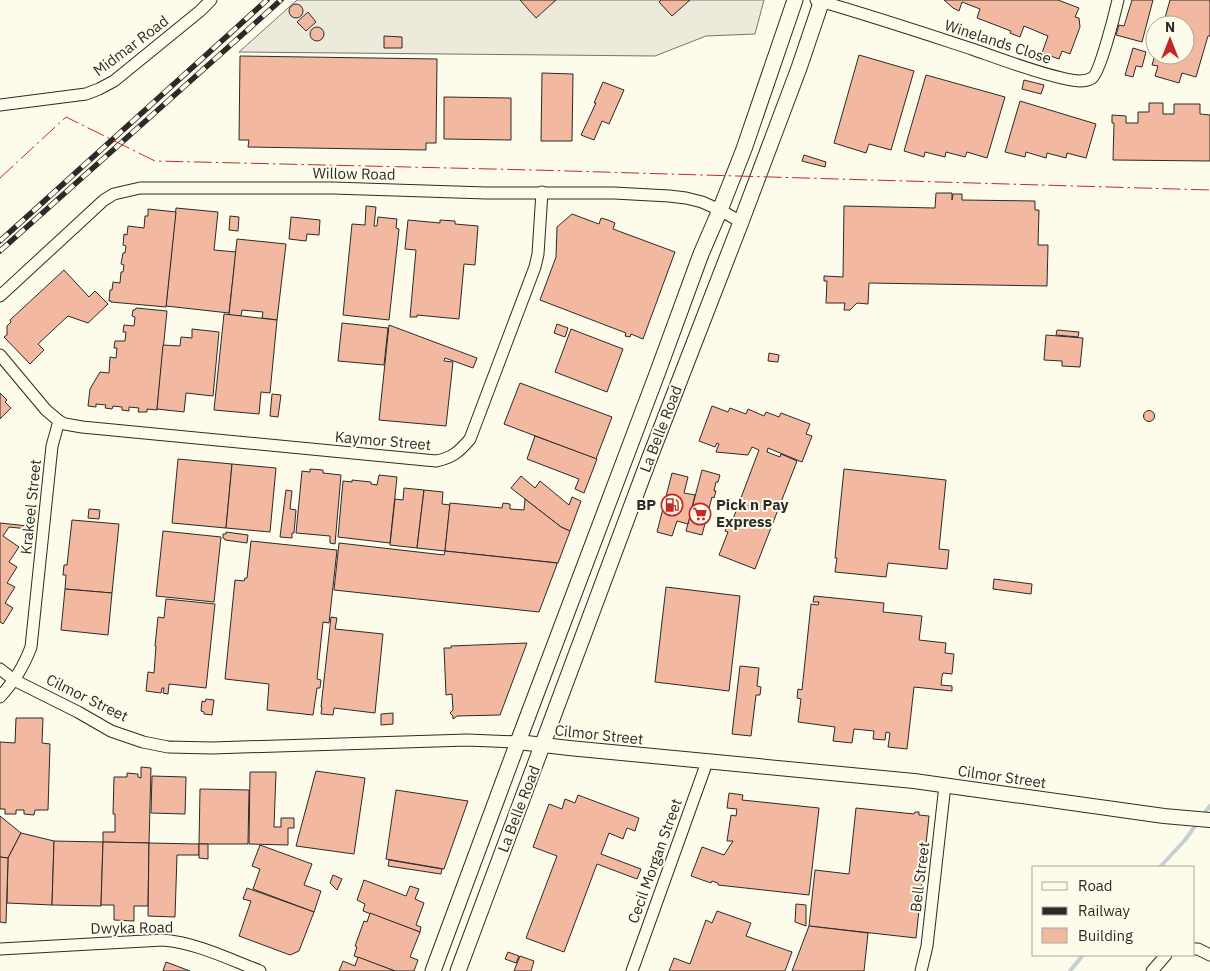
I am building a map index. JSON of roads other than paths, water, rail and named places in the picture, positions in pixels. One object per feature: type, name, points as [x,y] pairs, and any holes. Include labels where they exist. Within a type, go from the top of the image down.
[{"type":"main road","name":"La Belle Road","points":[[433,971],[701,254],[720,210],[760,103],[795,0]]},
{"type":"main road","name":"La Belle Road","points":[[458,971],[648,462],[799,68],[820,0]]},
{"type":"street","name":"Midmar Road","points":[[0,105],[86,94],[99,89],[114,81],[211,0]]},
{"type":"street","name":"Winelands Close","points":[[820,0],[1049,75],[1080,81],[1089,80],[1095,74],[1102,58],[1118,0]]},
{"type":"street","name":"Willow Road","points":[[0,296],[104,200],[114,194],[140,188],[333,188],[614,193],[669,196],[702,202],[741,222]]},
{"type":"street","name":"Kaymor Street","points":[[58,421],[82,427],[284,447],[436,461],[447,459],[470,439],[535,267],[538,254],[542,192]]},
{"type":"street","points":[[0,355],[46,410],[58,421]]},
{"type":"street","name":"Krakeel Street","points":[[0,697],[14,680],[25,662],[31,647],[52,446],[58,421]]},
{"type":"street","name":"Cilmor Street","points":[[0,669],[14,680],[111,731],[143,742],[168,747],[212,748],[467,740],[518,742],[945,785],[1164,816],[1210,820]]},
{"type":"street","name":"Cecil Morgan Street","points":[[632,971],[707,762]]},
{"type":"street","name":"Bell Street","points":[[921,971],[927,946],[945,785]]},
{"type":"street","name":"Dwyka Road","points":[[0,949],[163,940],[176,941],[260,971]]},
{"type":"street","points":[[1195,949],[1210,955]]},
{"type":"street","points":[[1152,971],[1165,956]]},
{"type":"waterway","points":[[1202,816],[1210,806]]},
{"type":"waterway","points":[[1161,866],[1185,840],[1198,822]]},
{"type":"waterway","points":[[1070,971],[1082,956]]},
{"type":"railway","points":[[0,241],[267,0]]},
{"type":"railway","points":[[0,251],[281,0]]},
{"type":"place","name":"BP","points":[[672,505]]},
{"type":"place","name":"Pick n Pay Express","points":[[700,514]]}]
